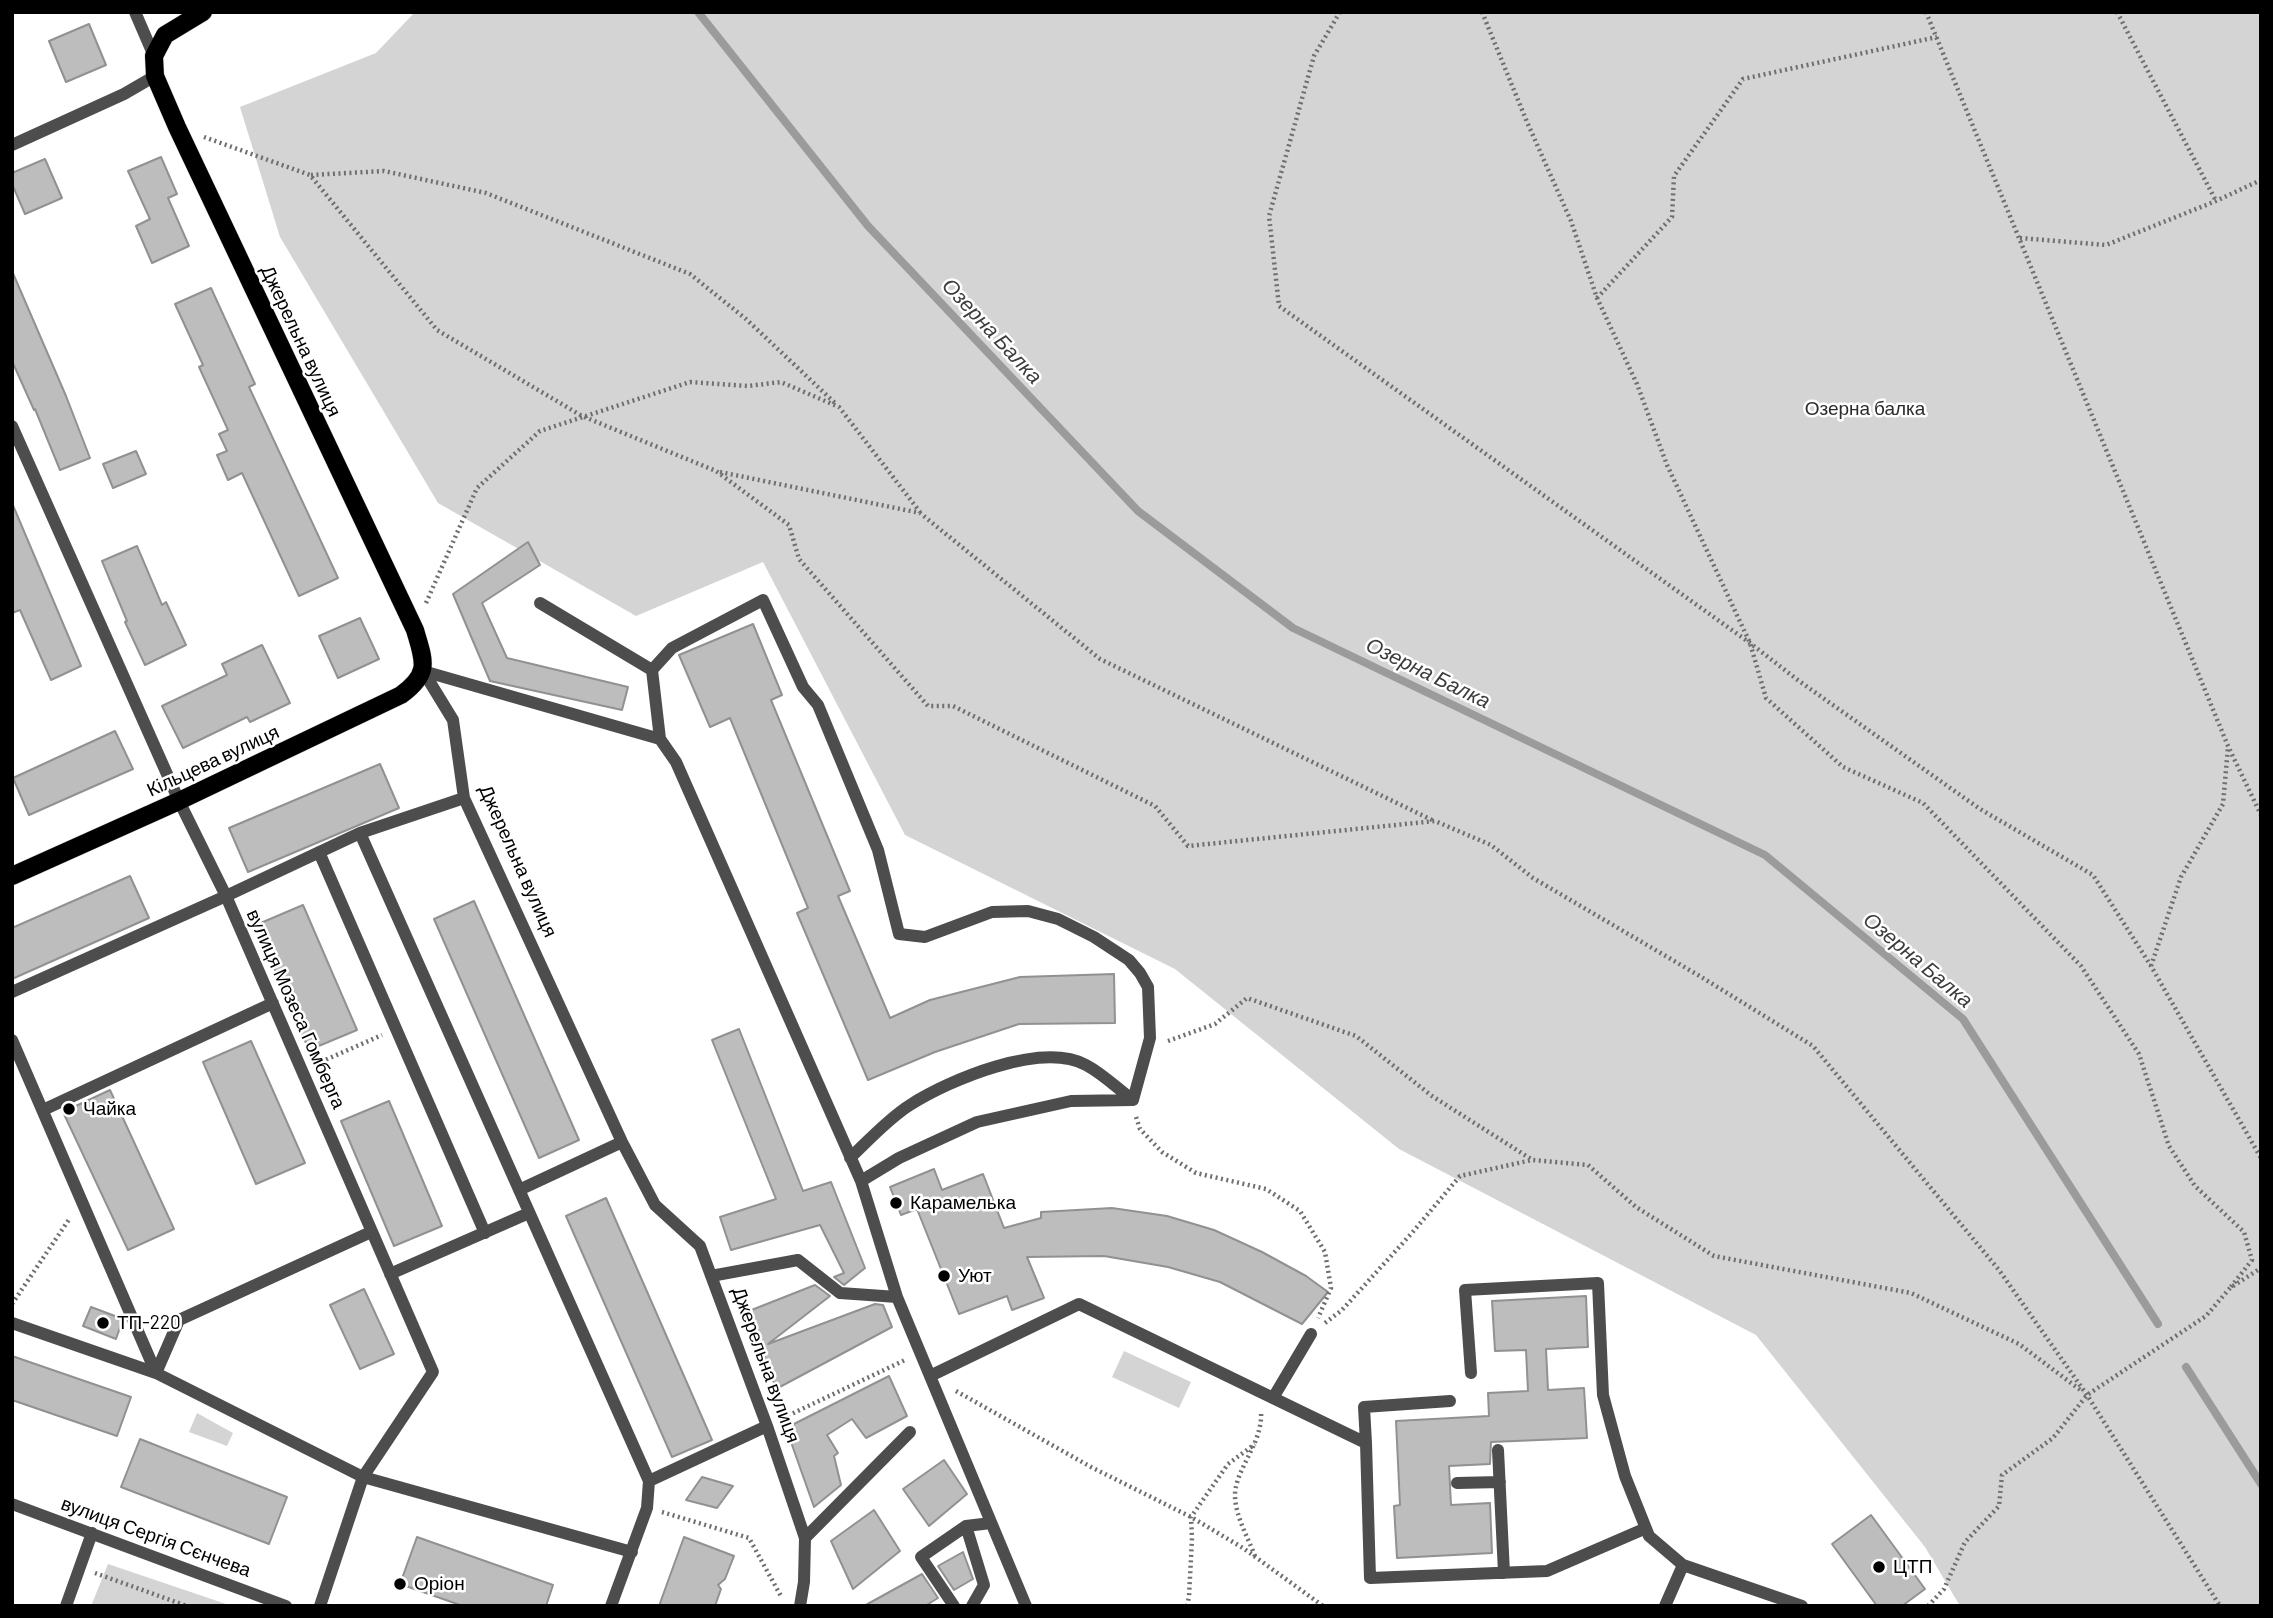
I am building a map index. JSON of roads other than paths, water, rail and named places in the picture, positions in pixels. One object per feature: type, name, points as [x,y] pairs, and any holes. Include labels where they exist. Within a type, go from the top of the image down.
[{"type":"main road","points":[[154,56],[165,35],[203,12]]},
{"type":"main road","name":"Джерельна вулиця","points":[[154,56],[155,76],[177,127],[415,630],[422,653],[423,671]]},
{"type":"main road","name":"Кільцева вулиця","points":[[12,876],[179,801],[401,695],[416,684],[423,671]]},
{"type":"street","name":"Джерельна вулиця","points":[[135,12],[154,56]]},
{"type":"street","points":[[12,145],[124,94],[155,76]]},
{"type":"street","name":"вулиця Мозеса Гомберга","points":[[12,426],[179,801],[226,896],[433,1372],[363,1477],[320,1606]]},
{"type":"street","points":[[1026,1606],[897,1297],[861,1181],[676,762],[660,739],[652,670],[672,648],[763,600],[803,687],[818,705],[873,838],[899,934],[925,937],[992,912],[1028,911],[1058,919],[1094,937],[1129,960],[1148,987],[1150,1038],[1133,1100]]},
{"type":"street","points":[[540,603],[652,670]]},
{"type":"street","name":"Джерельна вулиця","points":[[423,671],[453,720],[464,799],[622,1142],[654,1205],[700,1246],[767,1426],[805,1538],[804,1582],[800,1606]]},
{"type":"street","points":[[423,671],[660,739]]},
{"type":"street","points":[[12,992],[359,833],[464,799]]},
{"type":"street","points":[[359,833],[649,1481],[647,1508],[611,1606]]},
{"type":"street","points":[[319,852],[485,1233]]},
{"type":"street","points":[[43,1110],[273,1003]]},
{"type":"street","points":[[12,1040],[156,1373]]},
{"type":"street","points":[[850,1158],[907,1106],[960,1077],[1014,1062],[1055,1057],[1085,1065],[1133,1100]]},
{"type":"street","points":[[861,1181],[899,1158],[977,1122],[1070,1101],[1133,1100]]},
{"type":"street","points":[[520,1190],[622,1142]]},
{"type":"street","points":[[390,1274],[529,1213]]},
{"type":"street","points":[[156,1373],[179,1320],[371,1232]]},
{"type":"street","points":[[711,1276],[798,1260],[840,1293],[897,1297]]},
{"type":"street","points":[[1471,1373],[1465,1290],[1598,1283],[1603,1395],[1625,1476],[1644,1529],[1683,1565],[1802,1606]]},
{"type":"street","points":[[930,1376],[1079,1304],[1366,1443]]},
{"type":"street","points":[[12,1323],[156,1373],[363,1477],[632,1552]]},
{"type":"street","points":[[1273,1398],[1311,1334]]},
{"type":"street","points":[[1450,1401],[1364,1407],[1370,1578],[1546,1571],[1644,1529]]},
{"type":"street","points":[[649,1481],[767,1426]]},
{"type":"street","points":[[805,1538],[910,1432]]},
{"type":"street","points":[[1498,1450],[1504,1573]]},
{"type":"street","points":[[1457,1483],[1500,1482]]},
{"type":"street","name":"вулиця Сергія Сєнчева","points":[[12,1504],[286,1606]]},
{"type":"street","points":[[954,1606],[921,1557],[967,1526],[991,1523]]},
{"type":"street","points":[[967,1526],[984,1585],[971,1606]]},
{"type":"street","points":[[66,1606],[92,1533]]},
{"type":"street","points":[[1665,1606],[1683,1565]]},
{"type":"waterway","name":"Озерна Балка","points":[[698,12],[868,226],[1138,511],[1293,628],[1765,855],[1963,1019],[2158,1324]]},
{"type":"waterway","name":"Озерна Балка","points":[[2186,1367],[2261,1484]]},
{"type":"place","name":"Чайка","points":[[69,1109]]},
{"type":"place","name":"Карамелька","points":[[896,1203]]},
{"type":"place","name":"Уют","points":[[944,1276]]},
{"type":"place","name":"ТП-220","points":[[103,1323]]},
{"type":"place","name":"ЦТП","points":[[1879,1567]]},
{"type":"place","name":"Оріон","points":[[400,1584]]},
{"type":"park label","name":"Озерна балка","points":[[1865,409]]}]
